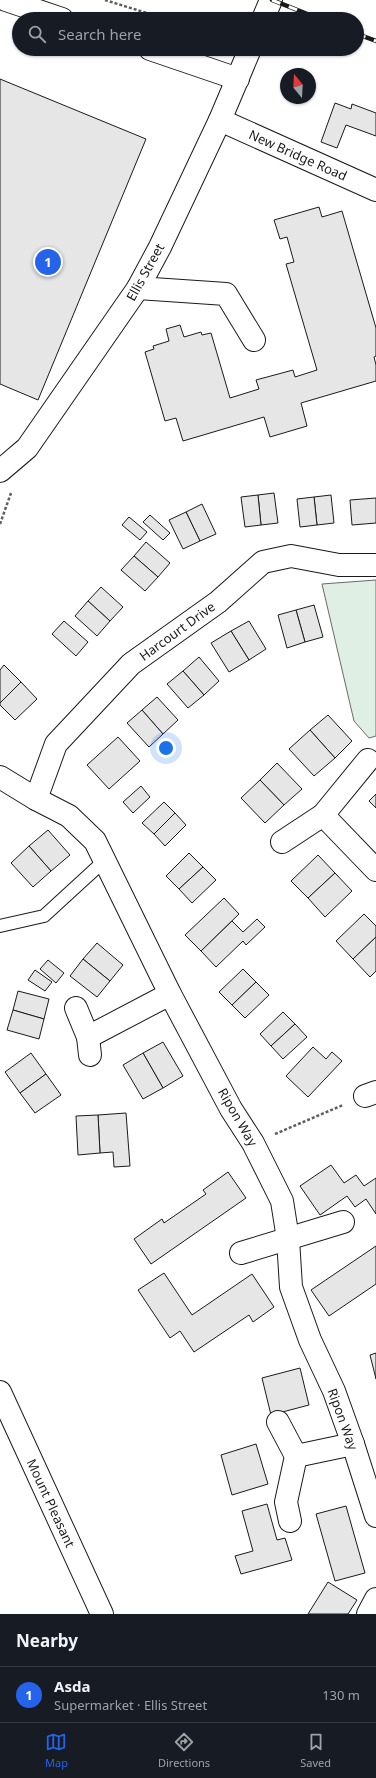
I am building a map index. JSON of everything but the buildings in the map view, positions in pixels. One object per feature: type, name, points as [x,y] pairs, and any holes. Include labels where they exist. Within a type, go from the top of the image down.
[{"type":"main road","points":[[6,0],[41,12]]},
{"type":"main road","points":[[266,12],[271,0]]},
{"type":"main road","points":[[171,56],[238,79]]},
{"type":"main road","name":"Ellis Street","points":[[0,471],[27,448],[138,288],[160,247],[220,120],[247,56]]},
{"type":"main road","name":"New Bridge Road","points":[[220,120],[376,190]]},
{"type":"main road","points":[[138,288],[226,294],[254,340]]},
{"type":"main road","name":"Harcourt Drive","points":[[36,799],[56,744],[131,664],[218,602],[263,562],[291,556],[339,565],[376,565]]},
{"type":"main road","points":[[282,842],[323,816],[368,760]]},
{"type":"main road","name":"Ripon Way","points":[[0,777],[36,799],[69,816],[95,841],[170,994],[231,1109],[254,1143],[282,1201],[288,1239],[291,1287],[310,1340],[334,1391],[376,1516]]},
{"type":"main road","points":[[323,816],[376,870]]},
{"type":"main road","points":[[76,1008],[89,1046],[170,994]]},
{"type":"main road","points":[[241,1253],[343,1222]]},
{"type":"main road","name":"Mount Pleasant","points":[[0,1392],[102,1614]]},
{"type":"main road","points":[[278,1422],[296,1456],[286,1502],[290,1521]]},
{"type":"main road","points":[[296,1456],[353,1444]]},
{"type":"main road","points":[[368,1614],[376,1599]]},
{"type":"lane","points":[[0,926],[44,916],[104,861]]},
{"type":"path","points":[[105,0],[144,12]]},
{"type":"path","points":[[254,1143],[370,1094]]},
{"type":"green space","points":[[376,580],[376,736],[369,738],[354,721],[322,584]]},
{"type":"railway","points":[[272,0],[302,12]]},
{"type":"railway","points":[[364,37],[376,41]]},
{"type":"place","name":"Asda","points":[[48,262]]}]
